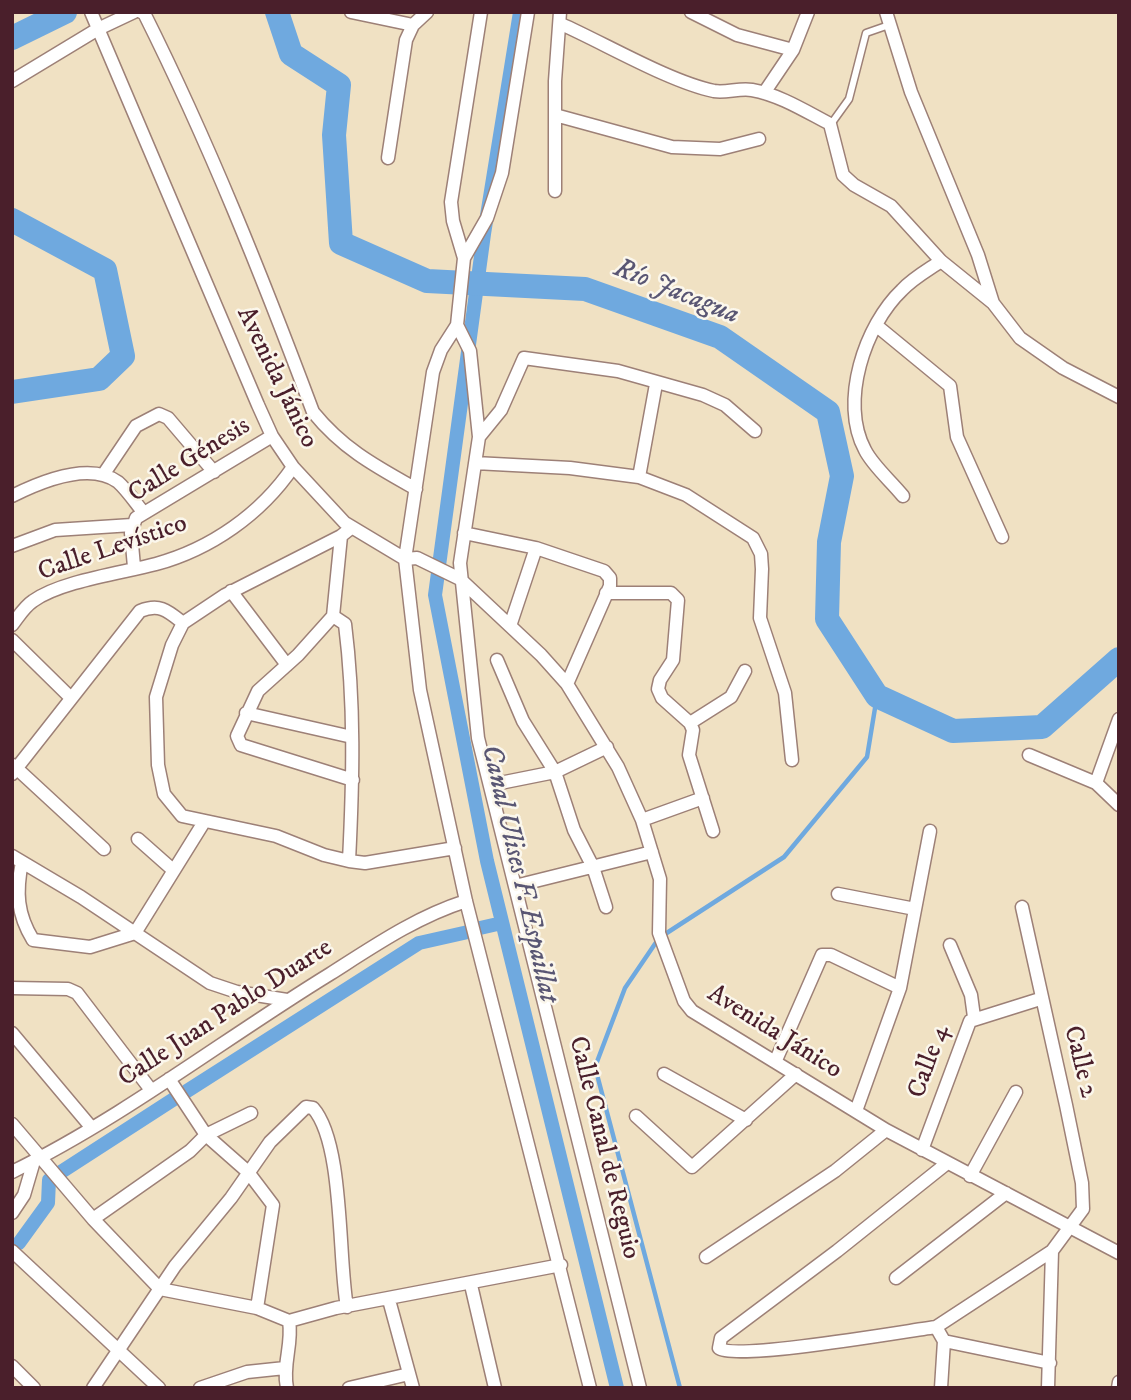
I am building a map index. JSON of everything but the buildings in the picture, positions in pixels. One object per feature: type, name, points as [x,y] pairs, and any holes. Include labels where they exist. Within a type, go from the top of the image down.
[{"type":"street","points":[[12,81],[94,20],[134,12]]},
{"type":"street","points":[[141,12],[144,13],[195,116],[241,221],[313,412],[334,438],[365,460],[416,489]]},
{"type":"street","points":[[351,12],[413,25]]},
{"type":"street","points":[[388,158],[406,40],[413,25],[427,12]]},
{"type":"street","points":[[481,12],[453,179],[453,221],[464,258],[457,324],[441,350],[433,372],[416,489],[411,558],[420,690],[466,901],[561,1265],[590,1388]]},
{"type":"street","points":[[464,258],[488,218],[502,173],[528,12]]},
{"type":"street","points":[[691,12],[737,35],[793,50]]},
{"type":"street","points":[[765,93],[793,50],[808,12]]},
{"type":"street","points":[[555,191],[555,115],[561,18],[681,79],[715,91],[742,89],[765,93],[792,103],[830,124],[843,175],[854,185],[891,206],[941,261],[993,303],[1020,338],[1063,368],[1119,397]]},
{"type":"street","points":[[887,19],[911,92],[978,255],[993,303]]},
{"type":"street","name":"Avenida Jánico","points":[[94,20],[272,436],[293,467],[346,532],[456,576],[510,625],[567,684],[607,747],[642,820],[660,878],[661,939],[684,1002],[692,1011],[776,1060],[886,1130],[1119,1253]]},
{"type":"street","points":[[555,115],[672,147],[719,149],[758,139]]},
{"type":"street","points":[[903,496],[865,450],[856,422],[856,372],[877,327],[900,291],[941,261]]},
{"type":"street","name":"Calle Canal de Reguio","points":[[457,324],[470,351],[479,438],[456,576],[478,738],[640,1388]]},
{"type":"street","points":[[877,327],[950,386],[957,438],[1002,537]]},
{"type":"street","points":[[479,438],[501,410],[524,358],[618,371],[656,384],[703,395],[725,405],[755,431]]},
{"type":"street","points":[[639,477],[656,384]]},
{"type":"street","points":[[103,475],[136,426],[159,414],[167,418],[214,472]]},
{"type":"street","name":"Calle Génesis","points":[[134,567],[132,525],[144,512],[272,436]]},
{"type":"street","points":[[475,463],[570,468],[639,477],[686,495],[753,538],[761,554],[760,618],[785,693],[792,760]]},
{"type":"street","name":"Calle Levístico","points":[[12,625],[23,610],[45,594],[183,554],[241,524],[274,495],[293,467]]},
{"type":"street","points":[[12,496],[34,485],[66,476],[103,475],[118,483],[144,512]]},
{"type":"street","points":[[12,546],[55,530],[132,525]]},
{"type":"street","points":[[346,532],[231,591],[183,623],[172,645],[156,697],[158,765],[164,794],[183,816],[276,836],[324,855],[349,861],[365,863],[454,848]]},
{"type":"street","points":[[346,532],[333,616],[287,665],[258,691],[237,736],[240,745],[353,780]]},
{"type":"street","points":[[464,533],[537,548],[604,571],[610,578],[567,684]]},
{"type":"street","points":[[510,625],[537,548]]},
{"type":"street","points":[[231,591],[287,665]]},
{"type":"street","points":[[606,593],[671,593],[678,600],[673,660],[660,680],[658,689],[662,698],[690,723],[693,730],[688,748],[713,831]]},
{"type":"street","points":[[104,849],[14,769],[140,611],[152,606],[165,608],[183,623]]},
{"type":"street","points":[[333,616],[345,624],[353,686],[353,780],[349,861]]},
{"type":"street","points":[[12,640],[71,698]]},
{"type":"street","points":[[496,660],[523,722],[555,772],[574,830],[593,867],[606,906]]},
{"type":"street","points":[[690,723],[732,697],[745,671]]},
{"type":"street","points":[[246,713],[352,737]]},
{"type":"street","points":[[1096,783],[1119,719]]},
{"type":"street","points":[[490,785],[555,772],[607,747]]},
{"type":"street","points":[[1029,755],[1096,783],[1119,805]]},
{"type":"street","points":[[642,820],[703,798]]},
{"type":"street","points":[[17,859],[22,921],[33,940],[90,947],[135,933],[204,822]]},
{"type":"street","points":[[856,1111],[900,988],[930,831]]},
{"type":"street","points":[[138,839],[173,870]]},
{"type":"street","points":[[515,886],[652,852]]},
{"type":"street","points":[[17,859],[210,983],[237,992],[287,1000]]},
{"type":"street","points":[[838,894],[915,909]]},
{"type":"street","name":"Calle Juan Pablo Duarte","points":[[12,1172],[169,1079],[287,1000],[414,922],[466,901]]},
{"type":"street","name":"Calle 2","points":[[1022,907],[1082,1184],[1083,1209],[1072,1226]]},
{"type":"street","points":[[950,945],[971,995],[974,1017]]},
{"type":"street","points":[[776,1060],[822,955],[831,955],[900,988]]},
{"type":"street","points":[[12,988],[68,989],[77,993],[151,1090]]},
{"type":"street","name":"Calle 4","points":[[922,1150],[967,1026],[974,1017],[1003,1012],[1040,999]]},
{"type":"street","points":[[12,1033],[91,1127]]},
{"type":"street","points":[[664,1074],[746,1119]]},
{"type":"street","points":[[635,1116],[692,1167],[796,1074]]},
{"type":"street","points":[[169,1079],[206,1135],[248,1172],[273,1205],[257,1308]]},
{"type":"street","points":[[970,1175],[1016,1092]]},
{"type":"street","points":[[93,1388],[116,1350],[175,1266],[231,1198],[271,1142],[303,1109],[313,1108],[324,1127],[336,1181],[347,1307]]},
{"type":"street","points":[[93,1219],[190,1152],[206,1135],[251,1113]]},
{"type":"street","points":[[12,1124],[37,1159],[160,1289],[257,1308],[289,1321],[561,1265]]},
{"type":"street","points":[[706,1257],[835,1171],[886,1130]]},
{"type":"street","points":[[12,1213],[24,1195],[37,1159]]},
{"type":"street","points":[[946,1164],[719,1342],[719,1348],[727,1353],[936,1327],[1052,1251],[1072,1226]]},
{"type":"street","points":[[896,1278],[1006,1193]]},
{"type":"street","points":[[12,1251],[159,1388]]},
{"type":"street","points":[[1048,1388],[1052,1251]]},
{"type":"street","points":[[471,1285],[495,1388]]},
{"type":"street","points":[[389,1300],[413,1388]]},
{"type":"street","points":[[287,1388],[285,1368],[292,1336],[289,1321]]},
{"type":"street","points":[[936,1327],[944,1342],[941,1388]]},
{"type":"street","points":[[944,1342],[1050,1363]]},
{"type":"street","points":[[12,1366],[34,1388]]},
{"type":"street","points":[[200,1388],[285,1368]]},
{"type":"street","points":[[349,1388],[409,1374]]},
{"type":"street","points":[[1118,1388],[1119,1382]]},
{"type":"lane","points":[[830,124],[849,99],[866,33],[887,19]]},
{"type":"waterway","name":"Río Jacagua","points":[[12,38],[65,12]]},
{"type":"waterway","name":"Río Jacagua","points":[[277,12],[291,54],[339,85],[334,135],[341,243],[427,281],[585,289],[720,337],[828,412],[842,476],[829,542],[827,619],[877,696],[953,731],[1042,727],[1119,659]]},
{"type":"waterway","name":"Canal Ulises F. Espaillat","points":[[520,12],[484,234],[435,595],[487,861],[617,1388]]},
{"type":"waterway","name":"Río Jacagua","points":[[12,220],[105,270],[123,356],[99,379],[12,392]]},
{"type":"waterway","points":[[680,1388],[595,1067],[625,988],[659,938],[784,857],[867,757],[877,696]]},
{"type":"waterway","points":[[480,928],[502,923]]},
{"type":"waterway","points":[[187,1091],[419,943],[468,932]]},
{"type":"waterway","points":[[61,1172],[174,1099]]},
{"type":"waterway","points":[[19,1243],[48,1203],[49,1180]]}]
